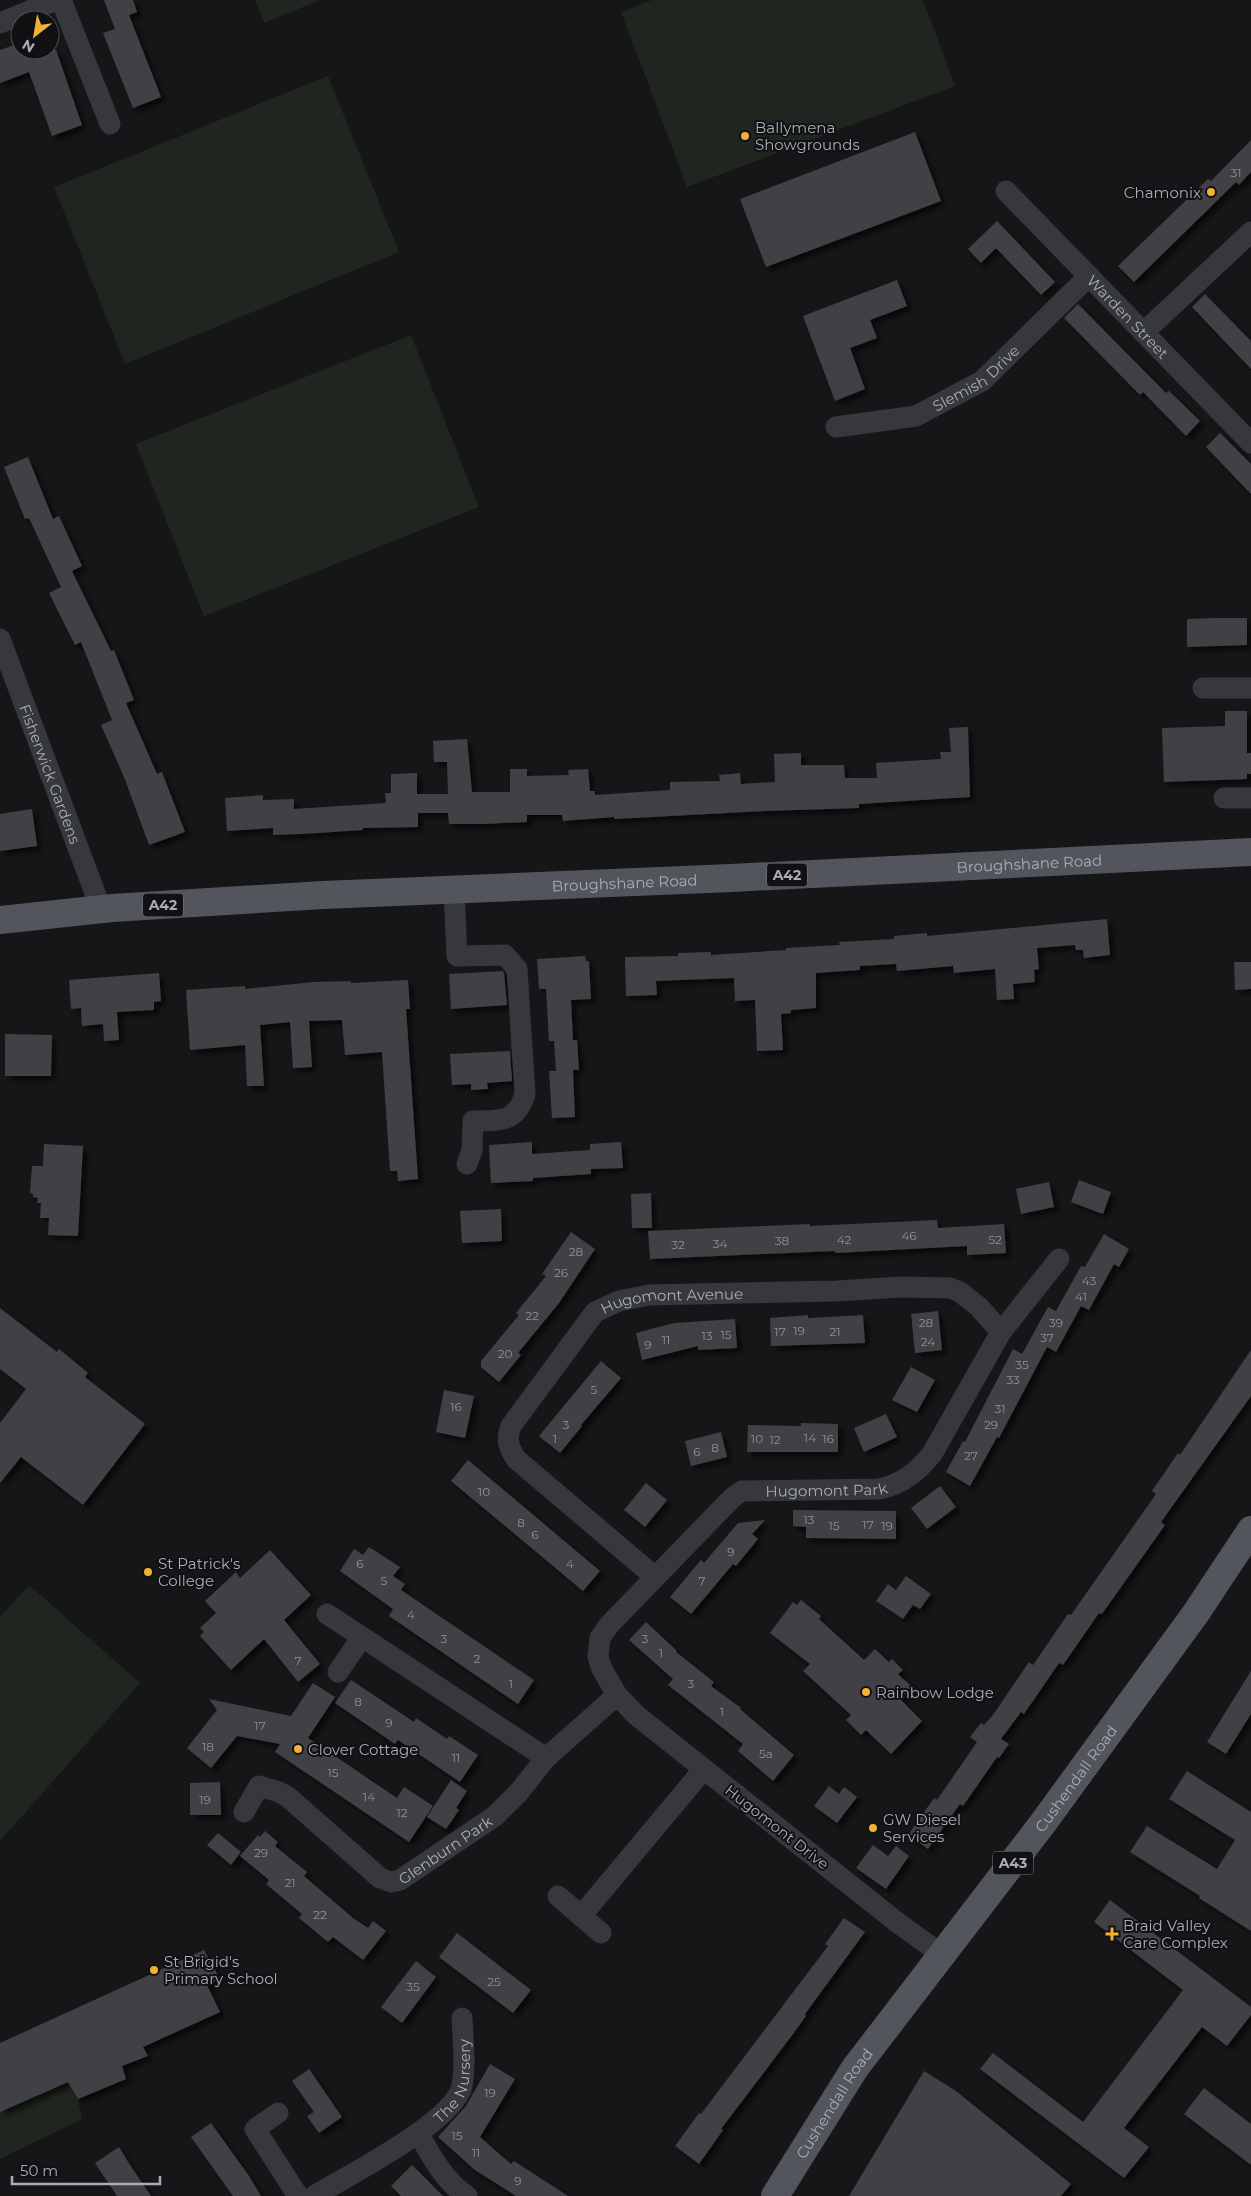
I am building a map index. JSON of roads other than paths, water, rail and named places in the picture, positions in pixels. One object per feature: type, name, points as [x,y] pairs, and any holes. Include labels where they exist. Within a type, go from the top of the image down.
[{"type":"main road","name":"Broughshane Road","points":[[0,920],[101,909],[332,895],[1251,852]]},
{"type":"main road","name":"Cushendall Road","points":[[775,2196],[855,2068],[1054,1809],[1196,1612],[1251,1530]]},
{"type":"street","points":[[0,23],[56,0]]},
{"type":"street","points":[[61,0],[110,124]]},
{"type":"street","name":"Warden Street","points":[[1006,191],[1251,442]]},
{"type":"street","points":[[1144,332],[1251,232]]},
{"type":"street","name":"Slemish Drive","points":[[836,427],[916,416],[982,382],[1089,276]]},
{"type":"street","name":"Fisherwick Gardens","points":[[0,639],[101,909]]},
{"type":"street","points":[[1203,688],[1251,688]]},
{"type":"street","points":[[1224,798],[1251,798]]},
{"type":"street","points":[[454,890],[457,956],[505,955],[517,969],[525,1094],[521,1108],[507,1119],[473,1121],[472,1151],[467,1164]]},
{"type":"street","name":"Hugomont Park","points":[[618,1695],[601,1668],[598,1656],[600,1638],[608,1625],[732,1498],[742,1491],[879,1489],[894,1486],[909,1477],[921,1468],[932,1454],[1001,1332],[1059,1259]]},
{"type":"street","name":"Hugomont Avenue","points":[[654,1578],[516,1460],[508,1445],[507,1437],[511,1426],[595,1312],[619,1301],[649,1295],[837,1291],[901,1287],[950,1288],[960,1292],[979,1307],[1001,1332]]},
{"type":"street","points":[[328,1614],[546,1758]]},
{"type":"street","points":[[338,1672],[362,1637]]},
{"type":"street","name":"Hugomont Drive","points":[[618,1695],[636,1716],[703,1770],[898,1923],[941,1954]]},
{"type":"street","name":"Glenburn Park","points":[[244,1812],[259,1786],[279,1792],[288,1797],[377,1876],[385,1880],[395,1881],[409,1875],[495,1816],[519,1792],[546,1758],[618,1695]]},
{"type":"street","points":[[581,1916],[703,1770]]},
{"type":"street","points":[[558,1896],[602,1933]]},
{"type":"street","name":"The Nursery","points":[[314,2196],[419,2134],[443,2115],[462,2088],[464,2056],[462,2018]]},
{"type":"street","points":[[278,2113],[255,2128],[298,2196]]},
{"type":"street","name":"The Nursery","points":[[419,2134],[430,2156],[458,2190],[467,2196]]},
{"type":"place","name":"Ballymena Showgrounds","points":[[745,136]]},
{"type":"place","name":"Chamonix","points":[[1211,192]]},
{"type":"place","name":"St Patrick's College","points":[[148,1572]]},
{"type":"place","name":"Rainbow Lodge","points":[[866,1692]]},
{"type":"place","name":"Clover Cottage","points":[[298,1749]]},
{"type":"place","name":"GW Diesel Services","points":[[873,1828]]},
{"type":"place","name":"Braid Valley Care Complex","points":[[1112,1934]]},
{"type":"place","name":"St Brigid's Primary School","points":[[154,1970]]}]
